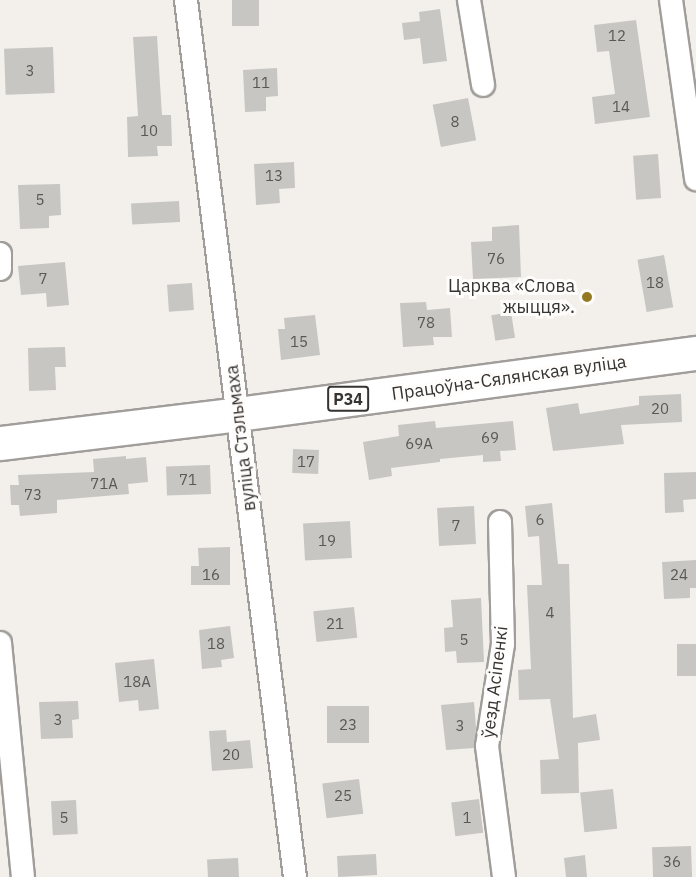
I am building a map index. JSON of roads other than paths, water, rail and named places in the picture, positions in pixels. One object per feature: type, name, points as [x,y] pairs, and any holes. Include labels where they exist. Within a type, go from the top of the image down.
[{"type":"main road","name":"Працоўна-Сялянская вуліца","points":[[0,443],[696,353]]},
{"type":"street","name":"вуліца Стэльмаха","points":[[186,0],[295,877]]},
{"type":"street","points":[[469,0],[483,85]]},
{"type":"street","points":[[671,0],[696,179]]},
{"type":"street","points":[[0,254],[0,269]]},
{"type":"street","name":"ўезд Асіпенкі","points":[[500,522],[503,644],[487,746],[504,877]]},
{"type":"street","points":[[0,643],[23,877]]},
{"type":"place","name":"Царква «Слова жыцця».","points":[[587,297]]}]
